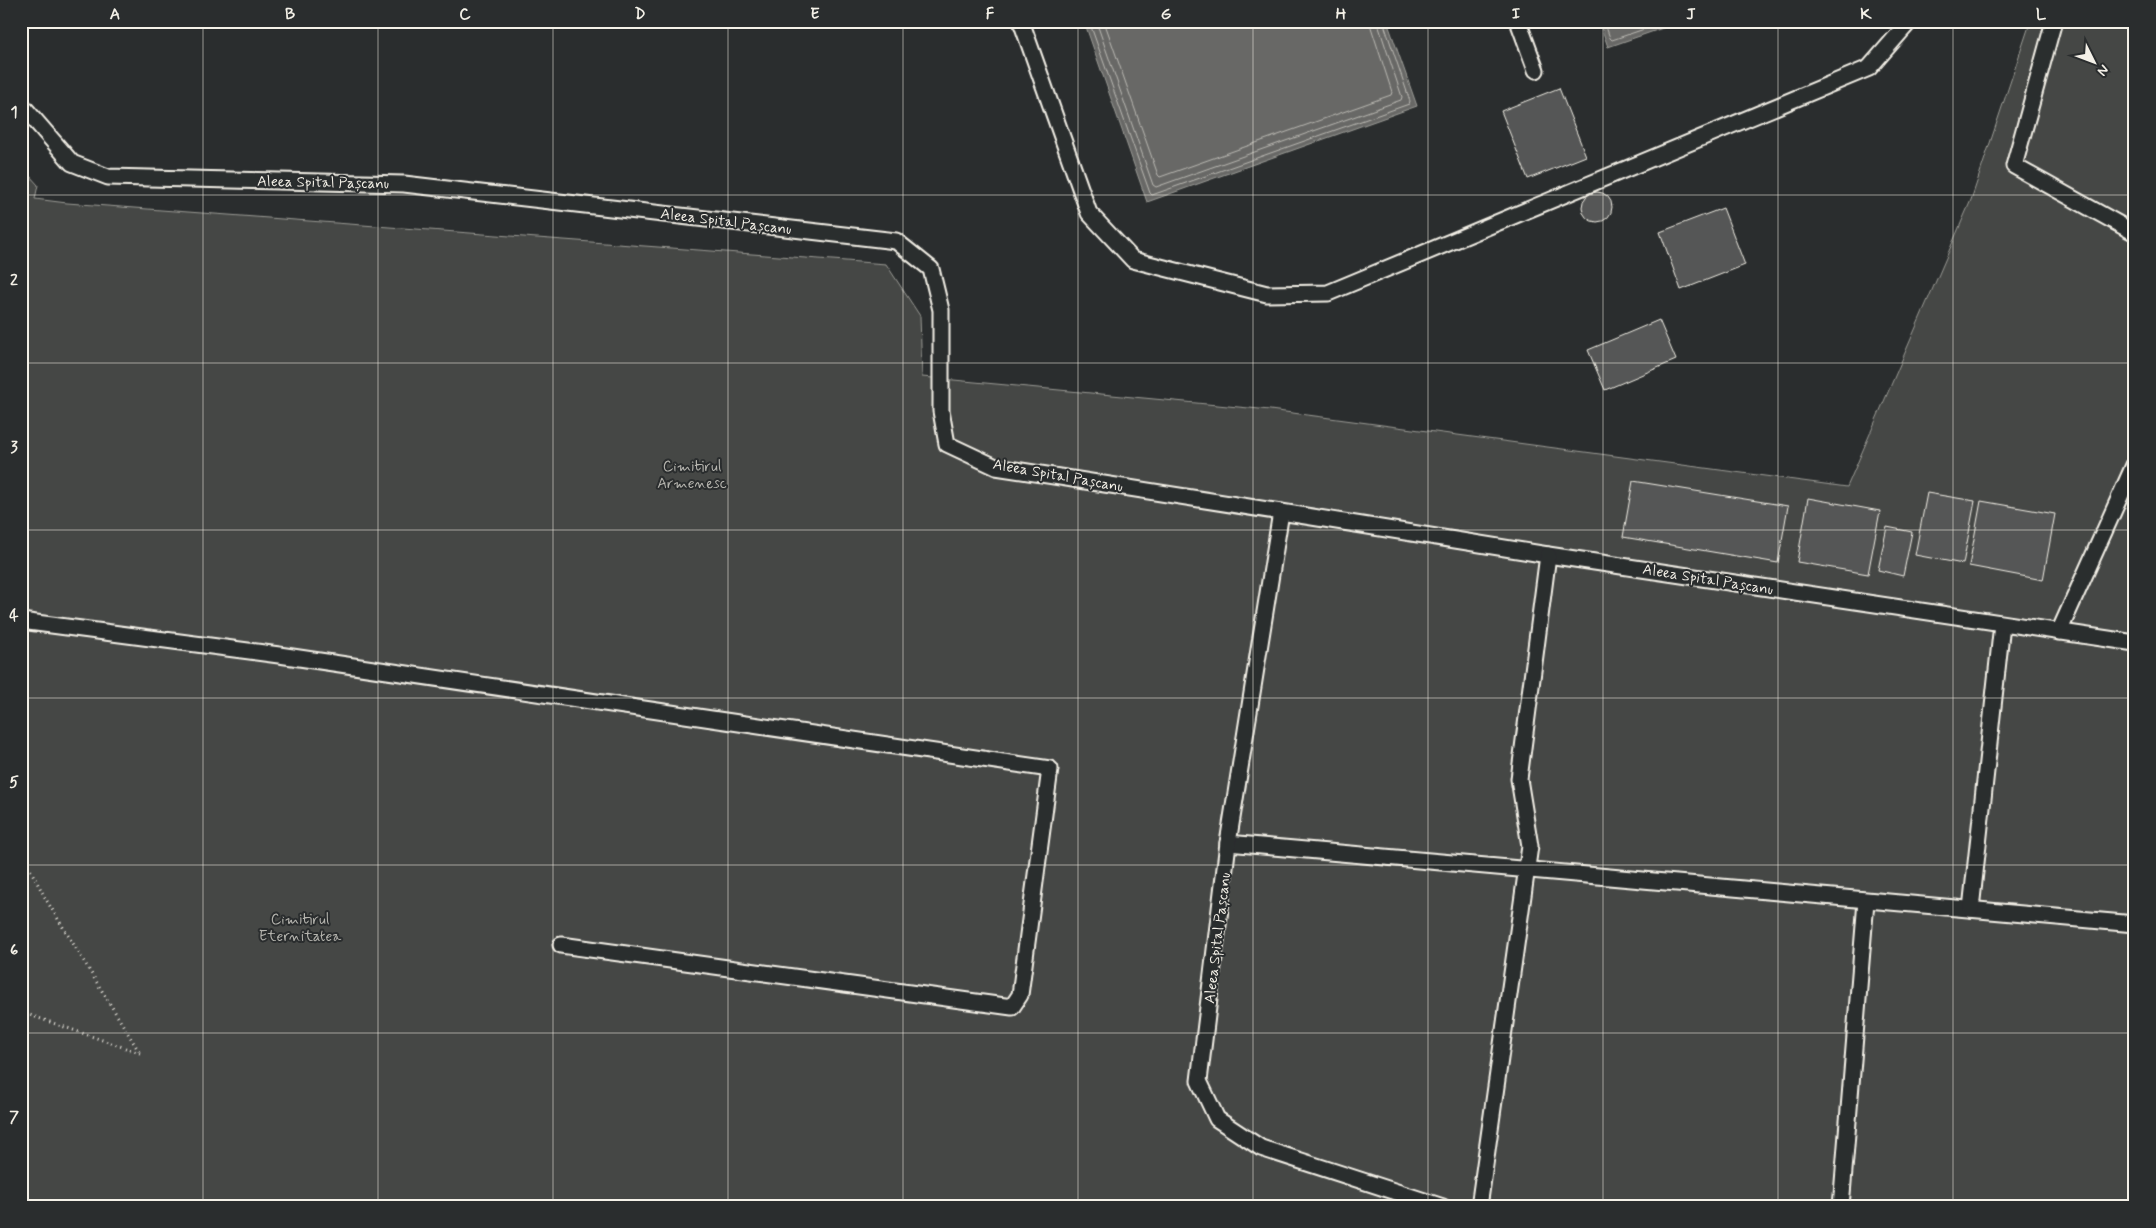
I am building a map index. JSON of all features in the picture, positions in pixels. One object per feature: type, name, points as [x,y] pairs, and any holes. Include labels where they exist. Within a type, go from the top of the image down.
[{"type":"lane","points":[[1021,21],[1089,213],[1133,260],[1267,294],[1328,293],[1869,68],[1910,21]]},
{"type":"lane","points":[[1518,21],[1536,70]]},
{"type":"lane","points":[[2054,21],[2014,166],[2135,233]]},
{"type":"lane","name":"Aleea Spital Pașcanu","points":[[21,104],[72,163],[108,177],[404,184],[896,241],[931,269],[941,310],[942,411],[946,444],[996,467],[1548,555],[2002,624],[2135,642]]},
{"type":"lane","points":[[2059,632],[2135,463]]},
{"type":"lane","name":"Aleea Spital Pașcanu","points":[[1281,512],[1228,843],[1199,1081],[1217,1119],[1261,1148],[1443,1207]]},
{"type":"lane","points":[[1479,1207],[1525,870],[1530,846],[1519,779],[1548,555]]},
{"type":"lane","points":[[21,621],[279,655],[910,749],[1050,768],[1020,995],[1012,1007],[561,945]]},
{"type":"lane","points":[[1971,910],[2002,624]]},
{"type":"lane","points":[[1228,843],[2135,924]]},
{"type":"lane","points":[[1841,1207],[1866,900]]},
{"type":"path","points":[[21,847],[47,900],[140,1053],[21,1012]]},
{"type":"green space","points":[[2028,21],[2135,21],[2135,1207],[21,1207],[21,166],[38,185],[35,199],[67,203],[886,264],[920,316],[922,377],[1270,410],[1847,487],[1971,200],[2029,26]]},
{"type":"water","points":[[1084,21],[1387,21],[1417,106],[1147,202]]},
{"type":"water","points":[[1599,21],[1683,21],[1608,47]]},
{"type":"building","points":[[1559,88],[1586,156],[1528,179],[1501,111]]},
{"type":"building","points":[[1597,192],[1608,196],[1612,207],[1608,218],[1597,222],[1586,218],[1582,207],[1586,196]]},
{"type":"building","points":[[1723,208],[1745,265],[1681,290],[1660,232]]},
{"type":"building","points":[[1659,320],[1676,360],[1605,390],[1588,350]]},
{"type":"building","points":[[1633,481],[1788,506],[1778,563],[1623,537]]},
{"type":"building","points":[[1927,493],[1975,501],[1963,564],[1915,555]]},
{"type":"building","points":[[1808,498],[1880,511],[1868,574],[1797,562]]},
{"type":"building","points":[[1981,501],[2055,514],[2043,580],[1969,566]]},
{"type":"building","points":[[1887,527],[1912,532],[1903,576],[1878,570]]},
{"type":"park label","name":"Cimitirul Armenesc","points":[[692,474]]},
{"type":"park label","name":"Cimitirul Eternitatea","points":[[300,928]]}]
